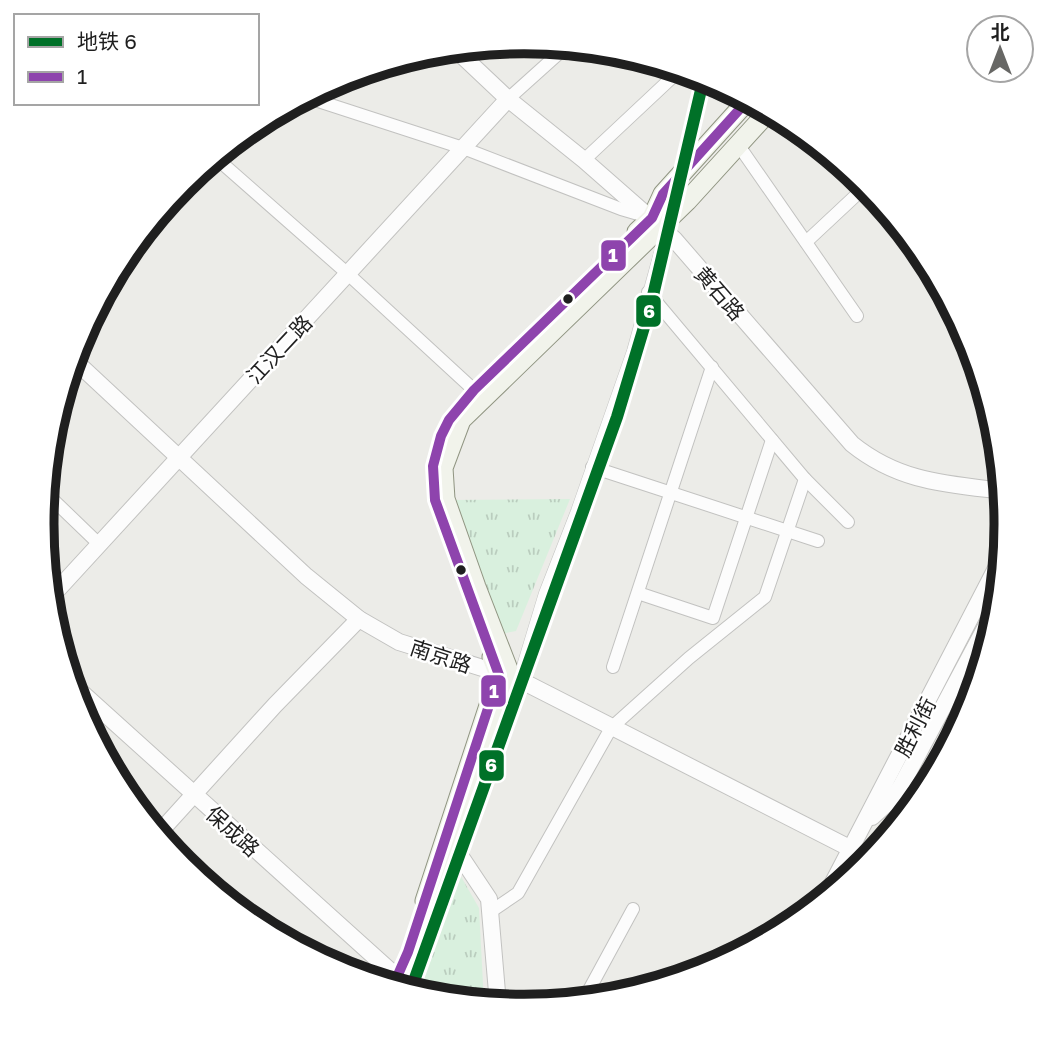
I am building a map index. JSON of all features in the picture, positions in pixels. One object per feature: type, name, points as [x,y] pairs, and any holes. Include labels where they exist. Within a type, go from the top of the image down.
[{"type":"main road","points":[[509,677],[435,500],[433,466],[441,436],[454,413],[474,390],[662,228],[663,194],[741,108]]},
{"type":"main road","points":[[400,978],[449,851],[509,677],[445,499],[443,468],[461,420],[662,228],[762,118]]},
{"type":"street","points":[[508,99],[557,55]]},
{"type":"street","name":"黄石路","points":[[464,58],[508,99],[662,228],[842,434],[863,453],[890,469],[922,480],[994,490]]},
{"type":"street","points":[[584,160],[672,78]]},
{"type":"street","name":"江汉二路","points":[[58,589],[508,99]]},
{"type":"street","points":[[320,102],[463,148],[621,209],[662,228],[659,253],[632,351],[576,511],[509,677]]},
{"type":"street","points":[[737,143],[857,316]]},
{"type":"street","points":[[223,164],[474,390]]},
{"type":"street","points":[[806,242],[858,193]]},
{"type":"street","points":[[648,292],[805,479],[848,522]]},
{"type":"street","name":"南京路","points":[[81,367],[306,576],[359,618],[399,642],[509,677],[860,853]]},
{"type":"street","points":[[613,667],[712,368]]},
{"type":"street","points":[[638,593],[713,618],[772,440]]},
{"type":"street","points":[[592,467],[818,541]]},
{"type":"street","points":[[490,912],[519,893],[611,728],[689,658],[765,597],[805,479]]},
{"type":"street","points":[[55,501],[99,544]]},
{"type":"street","name":"胜利街","points":[[835,878],[992,576]]},
{"type":"street","points":[[164,827],[275,705],[359,618]]},
{"type":"street","points":[[865,823],[892,799],[901,786],[982,635]]},
{"type":"street","name":"保成路","points":[[88,698],[386,974]]},
{"type":"street","points":[[449,851],[489,899],[497,994]]},
{"type":"street","points":[[589,991],[633,909]]},
{"type":"green space","points":[[570,499],[516,631],[496,635],[451,500]]},
{"type":"green space","points":[[459,873],[479,908],[483,993],[435,986],[422,980]]},
{"type":"metro line","name":"6","points":[[414,982],[617,417],[651,304],[701,89]]},
{"type":"transit line","name":"1","points":[[397,977],[408,952],[499,675],[435,500],[433,466],[441,436],[449,420],[474,390],[652,218],[663,194],[741,108]]}]
